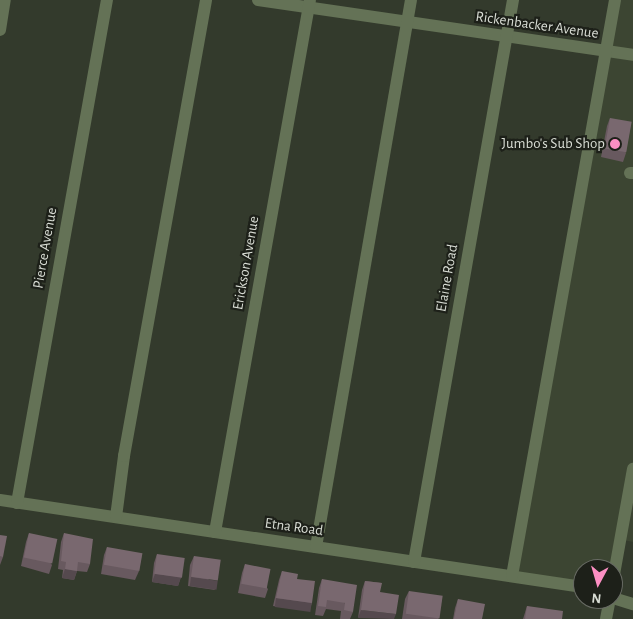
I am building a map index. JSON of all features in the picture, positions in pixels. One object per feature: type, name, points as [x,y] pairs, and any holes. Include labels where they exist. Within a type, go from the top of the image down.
[{"type":"street","points":[[0,30],[5,0]]},
{"type":"street","name":"Pierce Avenue","points":[[17,503],[107,0]]},
{"type":"street","points":[[116,518],[124,456],[206,0]]},
{"type":"street","name":"Rickenbacker Avenue","points":[[258,0],[309,4],[407,22],[606,51],[632,51]]},
{"type":"street","points":[[316,547],[411,0]]},
{"type":"street","name":"Elaine Road","points":[[414,562],[513,0]]},
{"type":"street","points":[[512,576],[615,0]]},
{"type":"street","name":"Erickson Avenue","points":[[215,532],[309,4]]},
{"type":"street","points":[[617,559],[633,469]]},
{"type":"street","name":"Etna Road","points":[[0,500],[573,585]]},
{"type":"shaded area","points":[[616,0],[633,0],[633,542],[619,539],[615,559],[573,559],[573,584],[513,575]]},
{"type":"building","name":"Jumbo's Sub Shop","points":[[610,118],[632,122],[626,152],[605,149]]},
{"type":"building","points":[[29,533],[57,539],[52,563],[24,557]]},
{"type":"building","points":[[64,533],[93,539],[90,564],[78,562],[77,571],[65,569],[66,562],[61,561]]},
{"type":"building","points":[[0,535],[7,536],[3,557],[0,556]]},
{"type":"building","points":[[107,547],[142,553],[139,571],[104,565]]},
{"type":"building","points":[[157,554],[185,558],[182,578],[154,574]]},
{"type":"building","points":[[194,556],[221,560],[218,581],[191,577]]},
{"type":"building","points":[[245,564],[271,569],[267,589],[241,584]]},
{"type":"building","points":[[282,571],[298,574],[297,579],[315,581],[312,603],[276,598]]},
{"type":"building","points":[[322,579],[357,585],[353,612],[344,610],[345,603],[327,600],[326,607],[318,606]]},
{"type":"building","points":[[365,581],[382,583],[380,592],[399,595],[396,614],[361,610]]},
{"type":"building","points":[[409,591],[443,596],[439,619],[406,614]]},
{"type":"building","points":[[458,599],[485,604],[482,619],[454,619]]},
{"type":"building","points":[[527,606],[563,611],[562,619],[525,619]]},
{"type":"place","name":"Jumbo's Sub Shop","points":[[615,144]]}]
